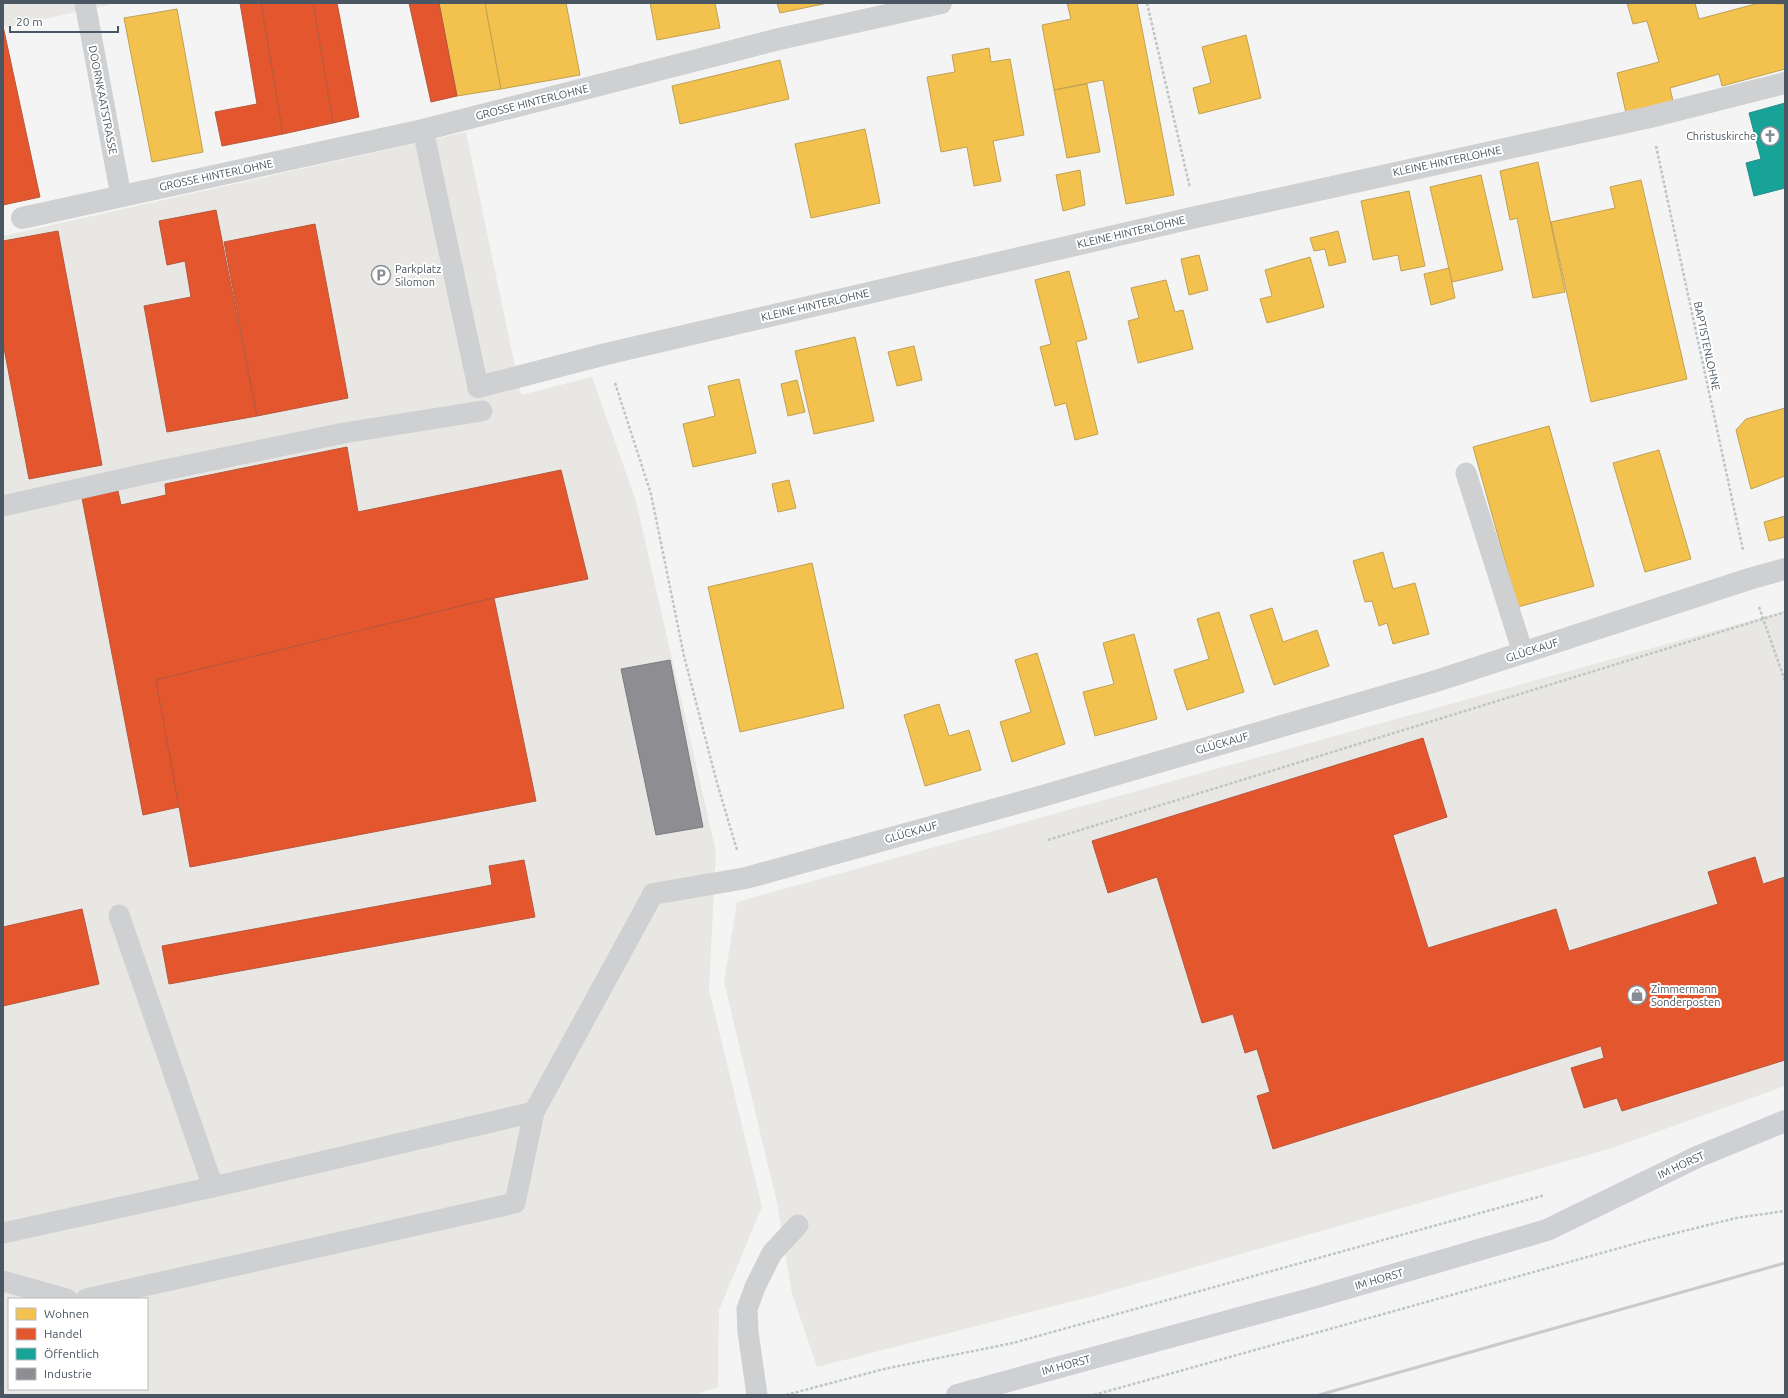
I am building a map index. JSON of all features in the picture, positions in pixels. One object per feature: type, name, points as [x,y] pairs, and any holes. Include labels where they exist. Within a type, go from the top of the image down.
[{"type":"street","name":"GROSSE HINTERLOHNE","points":[[22,218],[423,130],[779,39],[941,3]]},
{"type":"street","name":"KLEINE HINTERLOHNE","points":[[478,387],[606,354],[1196,217],[1650,116],[1785,82]]},
{"type":"street","name":"GLÜCKAUF","points":[[653,894],[746,878],[1062,790],[1436,681],[1749,579],[1785,569]]},
{"type":"street","name":"IM HORST","points":[[957,1395],[1317,1297],[1547,1230],[1697,1157],[1785,1121]]},
{"type":"lane","name":"DOORNKAATSTRASSE","points":[[85,3],[121,196]]},
{"type":"lane","points":[[423,130],[478,387]]},
{"type":"lane","points":[[3,506],[145,474],[344,433],[482,410]]},
{"type":"lane","points":[[1466,473],[1523,653]]},
{"type":"lane","points":[[90,1298],[515,1203],[534,1112],[653,894]]},
{"type":"lane","points":[[119,915],[213,1187]]},
{"type":"lane","points":[[3,1233],[213,1187],[534,1112]]},
{"type":"lane","points":[[758,1395],[748,1332],[747,1309],[754,1287],[772,1253],[798,1225]]},
{"type":"lane","points":[[3,1281],[63,1298]]},
{"type":"path","points":[[1148,3],[1196,217]]},
{"type":"path","name":"BAPTISTENLOHNE","points":[[1650,116],[1749,579],[1785,681]]},
{"type":"path","points":[[606,354],[651,494],[684,656],[717,783],[746,878]]},
{"type":"path","points":[[1048,840],[1785,612]]},
{"type":"path","points":[[786,1395],[884,1369],[1012,1343],[1549,1194]]},
{"type":"path","points":[[1094,1395],[1648,1240],[1736,1218],[1785,1210]]},
{"type":"shaded area","points":[[3,3],[117,3],[3,28]]},
{"type":"shaded area","points":[[466,132],[521,395],[592,377],[636,501],[716,852],[709,990],[762,1207],[719,1310],[718,1387],[694,1395],[3,1395],[3,236]]},
{"type":"shaded area","points":[[1785,611],[1785,1086],[1609,1149],[1093,1296],[817,1367],[792,1294],[777,1203],[724,982],[737,902]]},
{"type":"building: Wohnen","points":[[439,3],[485,3],[501,89],[457,96]]},
{"type":"building: Wohnen","points":[[485,3],[566,3],[580,75],[501,89]]},
{"type":"building: Wohnen","points":[[650,3],[715,3],[720,28],[657,40]]},
{"type":"building: Wohnen","points":[[777,3],[828,3],[780,13]]},
{"type":"building: Wohnen","points":[[1067,3],[1137,3],[1174,195],[1126,204],[1103,80],[1054,90],[1042,25],[1071,19]]},
{"type":"building: Wohnen","points":[[1627,3],[1695,3],[1699,19],[1759,3],[1785,4],[1785,69],[1722,86],[1719,74],[1670,88],[1673,101],[1626,113],[1617,73],[1659,62],[1647,21],[1633,24]]},
{"type":"building: Wohnen","points":[[177,9],[203,152],[152,162],[124,18]]},
{"type":"building: Wohnen","points":[[1246,35],[1261,98],[1199,114],[1193,88],[1211,83],[1202,47]]},
{"type":"building: Wohnen","points":[[989,48],[991,62],[1010,59],[1024,135],[993,141],[1001,181],[974,186],[967,147],[941,152],[927,77],[955,72],[952,55]]},
{"type":"building: Wohnen","points":[[780,60],[789,99],[680,124],[672,86]]},
{"type":"building: Wohnen","points":[[1087,84],[1100,152],[1067,158],[1054,90]]},
{"type":"building: Wohnen","points":[[865,129],[880,203],[811,218],[795,144]]},
{"type":"building: Wohnen","points":[[1538,162],[1565,292],[1533,298],[1517,218],[1510,220],[1500,171]]},
{"type":"building: Wohnen","points":[[1080,170],[1085,205],[1063,211],[1056,175]]},
{"type":"building: Wohnen","points":[[1481,175],[1503,270],[1452,282],[1430,187]]},
{"type":"building: Wohnen","points":[[1641,180],[1687,379],[1591,402],[1551,222],[1615,208],[1610,187]]},
{"type":"building: Wohnen","points":[[1409,191],[1425,266],[1401,271],[1398,255],[1373,260],[1361,201]]},
{"type":"building: Wohnen","points":[[1338,231],[1346,262],[1329,266],[1325,249],[1314,251],[1310,238]]},
{"type":"building: Wohnen","points":[[1199,255],[1208,290],[1189,295],[1181,259]]},
{"type":"building: Wohnen","points":[[1310,257],[1324,307],[1267,323],[1260,299],[1272,296],[1265,270]]},
{"type":"building: Wohnen","points":[[1449,268],[1455,298],[1431,305],[1424,274]]},
{"type":"building: Wohnen","points":[[1069,271],[1087,339],[1076,342],[1098,434],[1075,440],[1066,403],[1055,406],[1040,347],[1051,344],[1035,280]]},
{"type":"building: Wohnen","points":[[1166,280],[1175,312],[1183,310],[1193,349],[1138,363],[1128,321],[1139,318],[1131,288]]},
{"type":"building: Wohnen","points":[[855,337],[874,421],[814,434],[795,351]]},
{"type":"building: Wohnen","points":[[914,346],[922,380],[897,386],[888,352]]},
{"type":"building: Wohnen","points":[[739,379],[756,453],[693,467],[683,424],[715,416],[708,386]]},
{"type":"building: Wohnen","points":[[797,380],[805,412],[788,416],[781,384]]},
{"type":"building: Wohnen","points":[[1785,408],[1785,476],[1751,489],[1736,430],[1746,419]]},
{"type":"building: Wohnen","points":[[1549,426],[1594,586],[1518,607],[1473,447]]},
{"type":"building: Wohnen","points":[[1659,450],[1691,559],[1645,572],[1613,463]]},
{"type":"building: Wohnen","points":[[789,480],[796,508],[778,512],[772,484]]},
{"type":"building: Wohnen","points":[[1785,516],[1785,537],[1769,541],[1764,522]]},
{"type":"building: Wohnen","points":[[1383,552],[1393,589],[1415,583],[1429,634],[1393,644],[1387,623],[1379,626],[1372,601],[1365,602],[1353,561]]},
{"type":"building: Wohnen","points":[[812,563],[844,708],[740,732],[708,587]]},
{"type":"building: Wohnen","points":[[1272,608],[1283,642],[1317,630],[1329,666],[1274,685],[1250,615]]},
{"type":"building: Wohnen","points":[[1219,612],[1244,692],[1187,710],[1174,670],[1209,659],[1197,619]]},
{"type":"building: Wohnen","points":[[1134,634],[1157,719],[1095,736],[1083,692],[1114,684],[1103,643]]},
{"type":"building: Wohnen","points":[[1037,653],[1065,744],[1012,762],[1000,722],[1031,712],[1015,660]]},
{"type":"building: Wohnen","points":[[939,704],[949,736],[969,730],[981,770],[925,786],[904,715]]},
{"type":"building: Handel","points":[[240,3],[261,3],[283,134],[222,146],[215,112],[257,104]]},
{"type":"building: Handel","points":[[261,3],[313,3],[333,123],[283,134]]},
{"type":"building: Handel","points":[[313,3],[337,3],[359,117],[333,123]]},
{"type":"building: Handel","points":[[409,3],[439,3],[457,96],[431,102]]},
{"type":"building: Handel","points":[[3,26],[40,197],[3,205]]},
{"type":"building: Handel","points":[[216,210],[257,416],[167,432],[144,306],[191,297],[185,261],[167,265],[159,221]]},
{"type":"building: Handel","points":[[315,224],[348,398],[257,416],[224,242]]},
{"type":"building: Handel","points":[[58,231],[102,465],[29,479],[3,343],[3,241]]},
{"type":"building: Handel","points":[[347,447],[358,512],[561,470],[588,579],[494,598],[156,680],[179,807],[143,815],[82,498],[118,491],[121,505],[166,495],[165,484]]},
{"type":"building: Handel","points":[[494,598],[536,801],[190,867],[156,680]]},
{"type":"building: Handel","points":[[1423,738],[1447,817],[1393,835],[1428,948],[1556,909],[1569,951],[1718,904],[1708,872],[1755,857],[1763,884],[1785,877],[1785,1060],[1622,1111],[1617,1098],[1584,1108],[1571,1068],[1604,1058],[1601,1046],[1273,1149],[1257,1096],[1270,1092],[1257,1049],[1245,1053],[1233,1014],[1202,1023],[1157,877],[1108,893],[1092,841]]},
{"type":"building: Handel","points":[[524,860],[535,917],[169,984],[162,946],[492,885],[489,866]]},
{"type":"building: Handel","points":[[82,909],[99,984],[3,1006],[3,927]]},
{"type":"building: Öffentlich","name":"Christuskirche","points":[[1785,103],[1785,188],[1754,196],[1746,163],[1761,159],[1749,113]]},
{"type":"building: Industrie","points":[[670,660],[703,827],[656,835],[621,669]]},
{"type":"railway","points":[[1319,1395],[1785,1263]]},
{"type":"place","name":"Christuskirche","points":[[1770,136]]},
{"type":"place","name":"Parkplatz Silomon","points":[[381,275]]},
{"type":"place","name":"Zimmermann Sonderposten","points":[[1637,995]]}]
